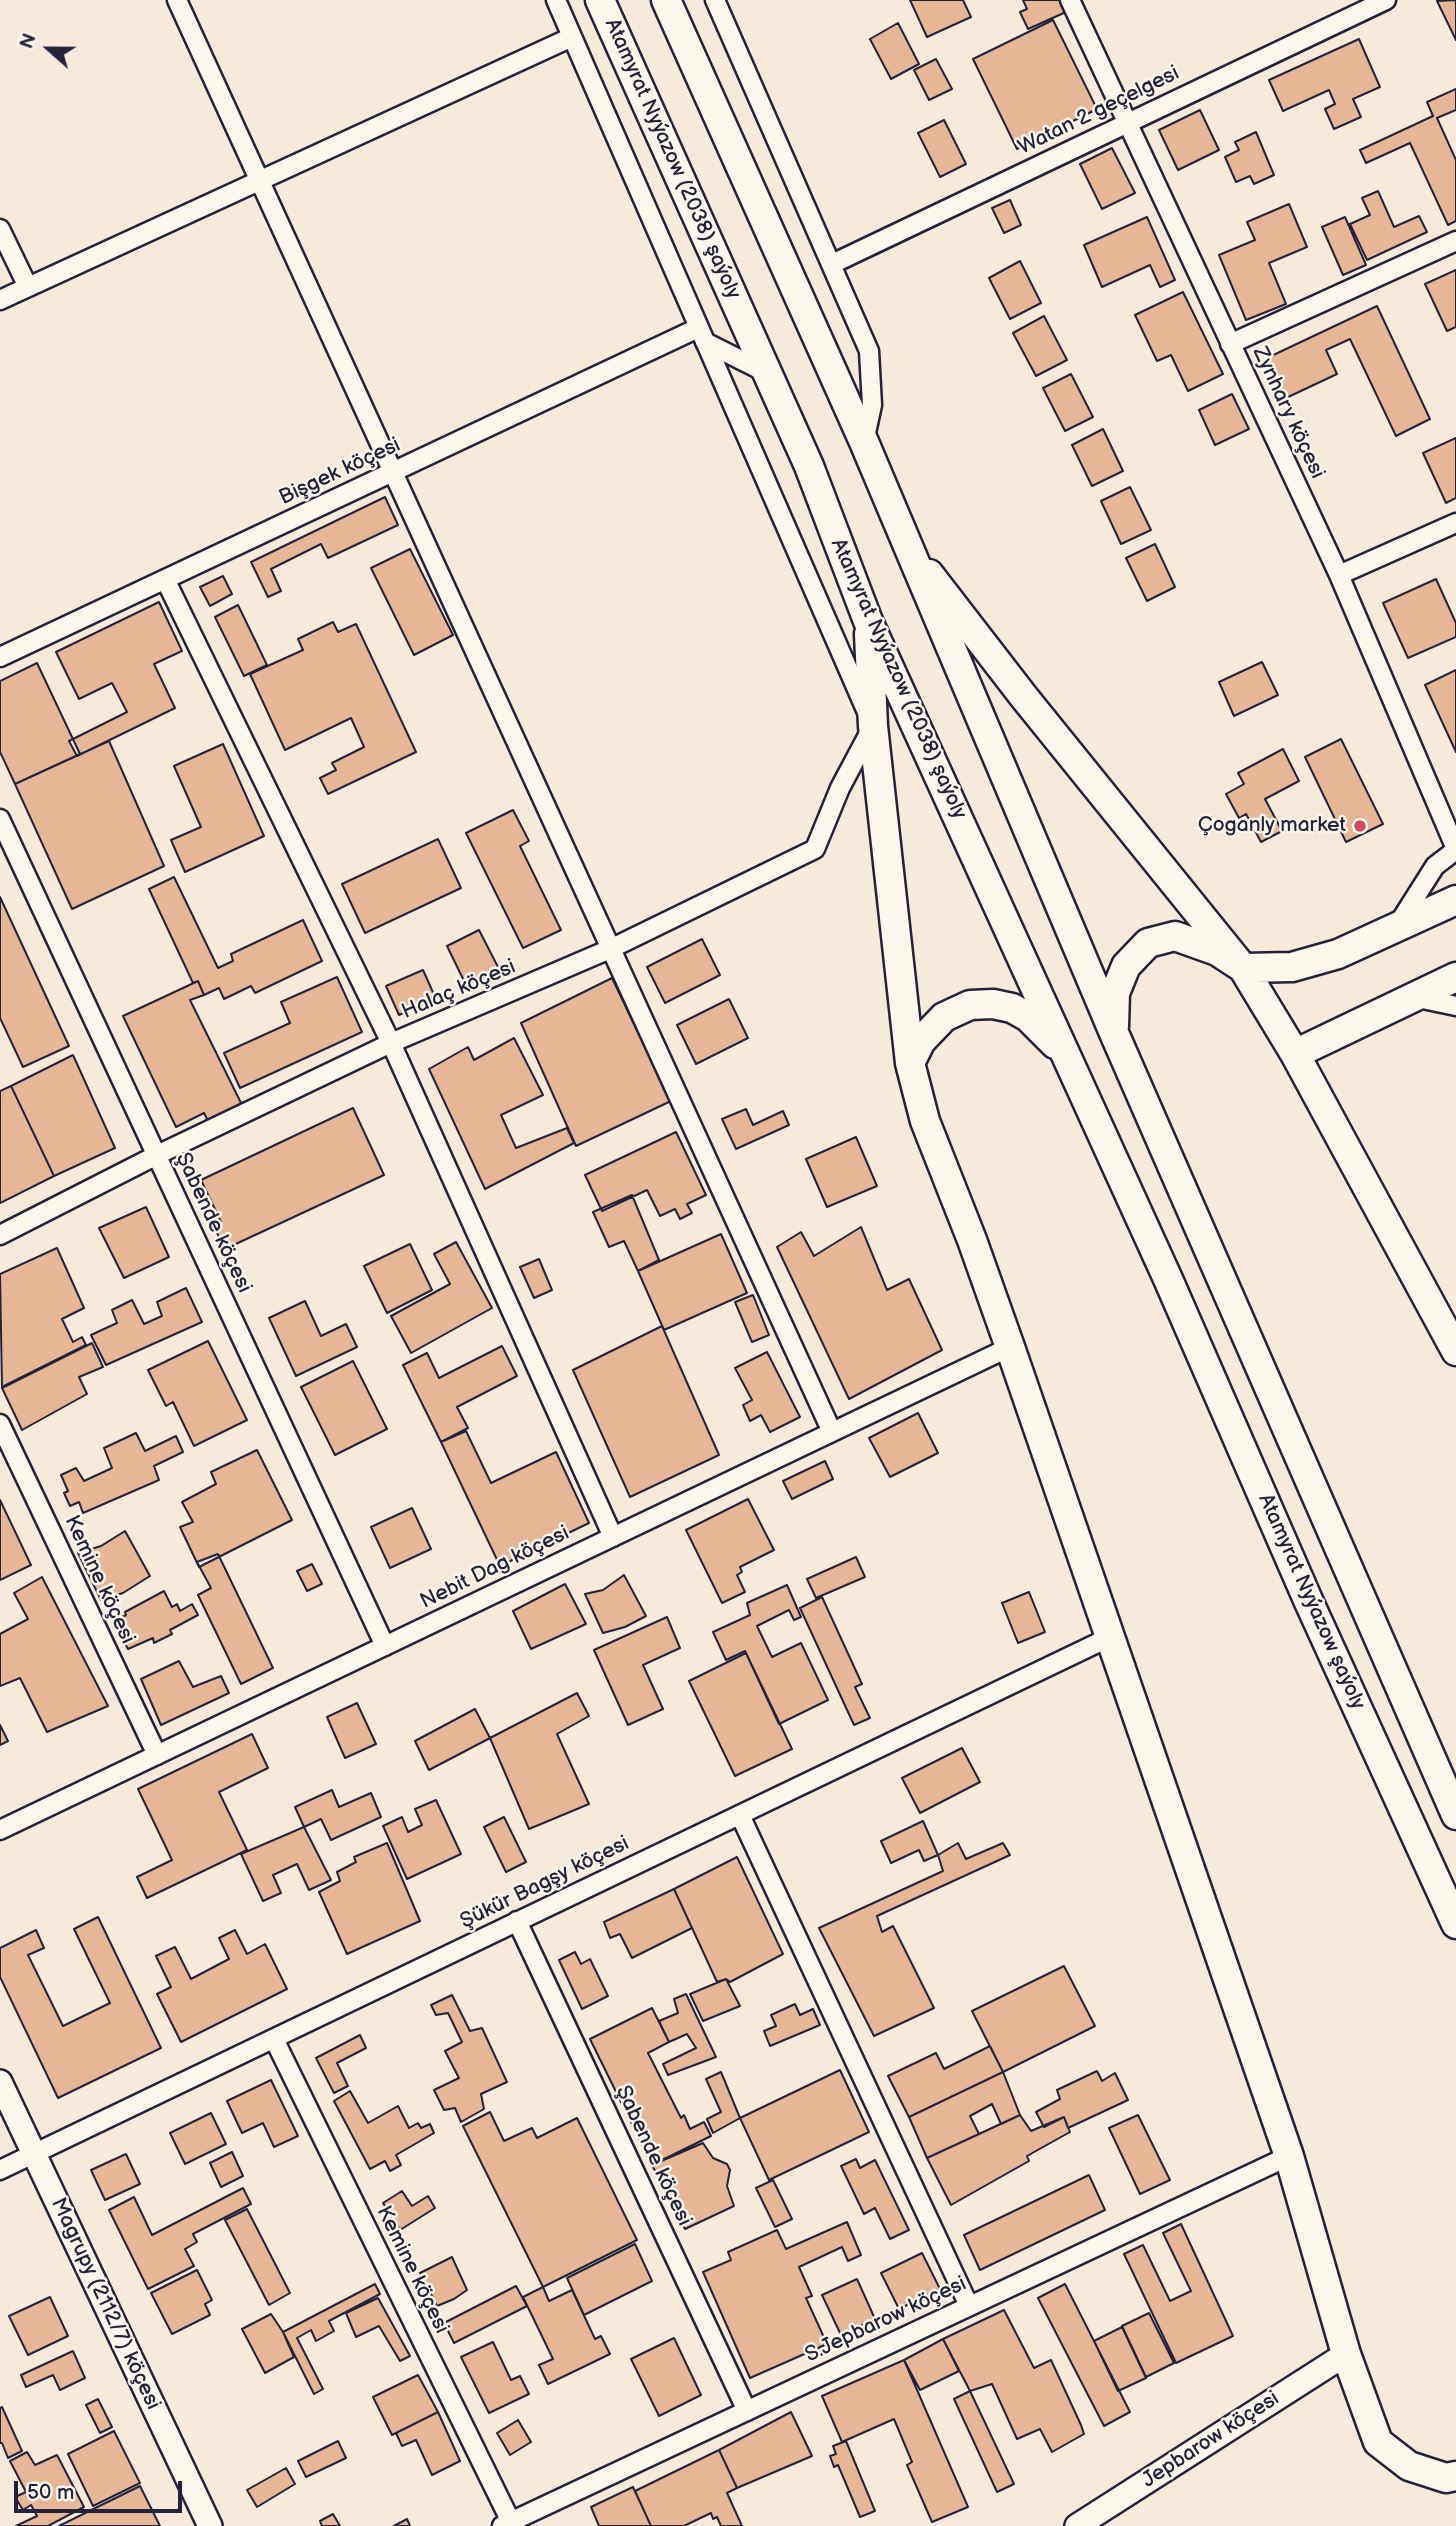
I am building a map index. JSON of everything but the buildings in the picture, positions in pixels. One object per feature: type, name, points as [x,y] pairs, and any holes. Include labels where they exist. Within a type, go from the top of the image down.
[{"type":"main road","name":"Atamyrat Nyýazow (2038) şaýoly","points":[[600,0],[809,466],[868,621],[1168,1279]]},
{"type":"main road","points":[[666,0],[864,442],[1114,1033],[1456,1815]]},
{"type":"main road","points":[[904,541],[1024,697],[1243,968],[1294,1054],[1456,1350]]},
{"type":"main road","points":[[868,621],[873,726],[910,1063],[925,1121],[1010,1347],[1289,2156],[1346,2354],[1378,2442],[1409,2466],[1446,2478],[1456,2476]]},
{"type":"main road","points":[[1114,1033],[1115,993],[1126,966],[1149,943],[1175,936],[1217,951],[1243,968],[1293,967],[1338,954],[1456,900]]},
{"type":"main road","points":[[1294,1054],[1456,977]]},
{"type":"main road","points":[[910,1063],[921,1041],[944,1017],[970,1005],[993,1004],[1013,1007],[1028,1017],[1069,1059]]},
{"type":"main road","name":"Atamyrat Nyýazow şaýoly","points":[[1168,1279],[1308,1600],[1456,1924]]},
{"type":"street","points":[[177,0],[832,1432]]},
{"type":"street","points":[[556,0],[873,726]]},
{"type":"street","points":[[715,0],[869,351],[873,405],[864,442]]},
{"type":"street","name":"Zynhary köçesi","points":[[1070,0],[1339,575],[1456,850]]},
{"type":"street","name":"Watan 2 geçelgesi","points":[[832,264],[1386,0]]},
{"type":"street","points":[[0,300],[572,37]]},
{"type":"street","points":[[0,229],[28,287]]},
{"type":"street","points":[[1230,344],[1456,241]]},
{"type":"street","points":[[702,335],[767,373]]},
{"type":"street","name":"Bişgek köçesi","points":[[0,657],[394,471],[702,335]]},
{"type":"street","points":[[1339,575],[1456,523]]},
{"type":"street","points":[[165,579],[391,1043],[613,1537]]},
{"type":"street","name":"Halaç köçesi","points":[[0,1236],[157,1155],[391,1043],[610,949],[815,849],[840,788],[873,726]]},
{"type":"street","name":"Şabende köçesi","points":[[0,819],[385,1646]]},
{"type":"street","points":[[1396,927],[1434,866],[1456,850]]},
{"type":"street","points":[[1413,997],[1456,1006]]},
{"type":"street","name":"Nebit Dag köçesi","points":[[0,1830],[1010,1347]]},
{"type":"street","name":"Kemine köçesi","points":[[0,1424],[157,1755]]},
{"type":"street","name":"Şükür Bagşy köçesi","points":[[0,2170],[1110,1637]]},
{"type":"street","points":[[740,1815],[969,2306]]},
{"type":"street","name":"Şabende köçesi","points":[[517,1922],[747,2410]]},
{"type":"street","name":"Kemine köçesi","points":[[274,2039],[506,2524]]},
{"type":"street","name":"Magrupy (2112/7) köçesi","points":[[0,2082],[210,2526]]},
{"type":"street","name":"S.Jepbarow köçesi","points":[[506,2524],[1289,2156]]},
{"type":"street","name":"Jepbarow köçesi","points":[[1077,2526],[1346,2354]]},
{"type":"place","name":"Çoganly market","points":[[1360,826]]}]
